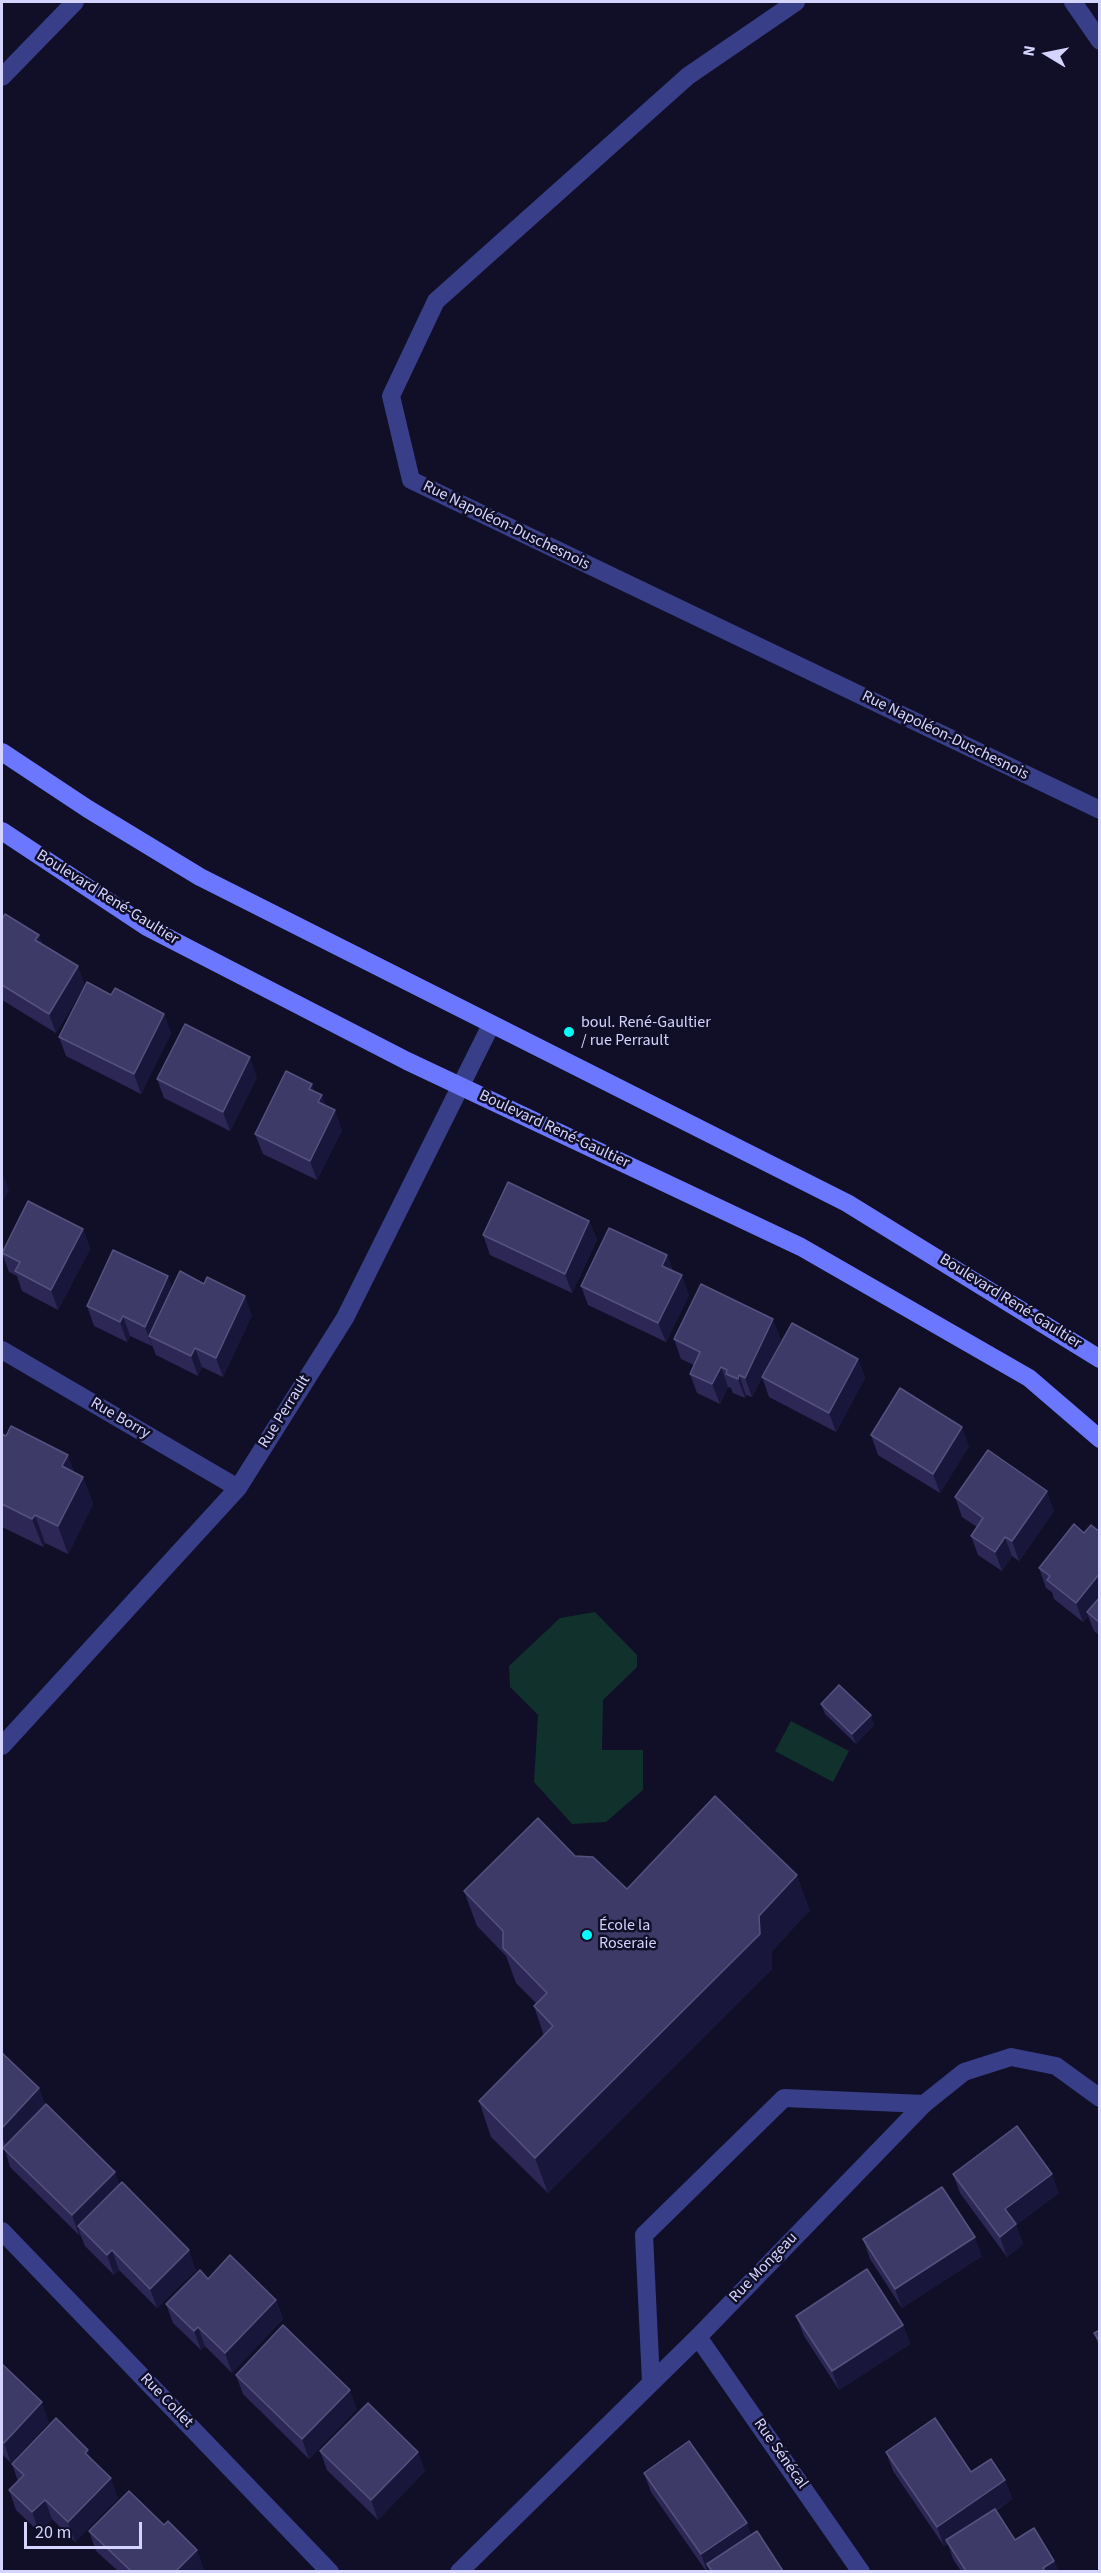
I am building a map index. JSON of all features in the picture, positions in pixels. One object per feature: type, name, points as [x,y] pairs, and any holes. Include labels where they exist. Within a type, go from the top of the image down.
[{"type":"street","points":[[2,77],[75,2]]},
{"type":"street","name":"Rue Napoléon-Duschesnois","points":[[796,2],[688,76],[436,302],[391,396],[411,480],[1100,810]]},
{"type":"street","points":[[1073,2],[1100,41]]},
{"type":"street","name":"Boulevard René-Gaultier","points":[[2,752],[88,809],[200,877],[847,1203],[1100,1359]]},
{"type":"street","name":"Boulevard René-Gaultier","points":[[2,831],[147,927],[461,1087],[801,1247],[1029,1378],[1100,1439]]},
{"type":"street","name":"Rue Perrault","points":[[2,1746],[238,1488],[345,1318],[491,1025]]},
{"type":"street","name":"Rue Borry","points":[[2,1350],[238,1488]]},
{"type":"street","name":"Rue Mongeau","points":[[459,2571],[698,2337],[924,2104],[964,2072],[1011,2057],[1056,2066],[1100,2098]]},
{"type":"street","points":[[651,2382],[644,2235],[784,2098],[924,2104]]},
{"type":"street","name":"Rue Collet","points":[[2,2231],[330,2571]]},
{"type":"street","name":"Rue Sénécal","points":[[698,2337],[861,2571]]},
{"type":"green space","points":[[595,1612],[637,1655],[637,1667],[603,1700],[602,1750],[643,1750],[643,1790],[606,1822],[572,1824],[534,1782],[538,1715],[510,1687],[509,1666],[560,1618]]},
{"type":"green space","points":[[791,1721],[849,1751],[833,1782],[775,1751]]},
{"type":"building","points":[[5,914],[39,935],[35,940],[78,966],[49,1014],[2,985],[2,919]]},
{"type":"building","points":[[87,982],[111,995],[115,988],[164,1014],[134,1074],[59,1037]]},
{"type":"building","points":[[185,1024],[250,1057],[223,1112],[157,1079]]},
{"type":"building","points":[[286,1071],[312,1084],[309,1089],[322,1095],[318,1102],[335,1110],[310,1161],[255,1134]]},
{"type":"building","points":[[508,1182],[589,1221],[565,1274],[483,1235]]},
{"type":"building","points":[[28,1201],[83,1229],[51,1290],[15,1271],[20,1262],[2,1253]]},
{"type":"building","points":[[609,1228],[667,1255],[662,1266],[682,1275],[658,1323],[581,1286]]},
{"type":"building","points":[[113,1250],[168,1276],[145,1327],[123,1316],[120,1322],[87,1306]]},
{"type":"building","points":[[180,1271],[204,1284],[207,1277],[245,1296],[216,1358],[195,1348],[191,1356],[149,1336]]},
{"type":"building","points":[[701,1284],[773,1319],[745,1378],[739,1375],[738,1379],[726,1374],[727,1370],[721,1367],[712,1384],[690,1374],[700,1352],[674,1339]]},
{"type":"building","points":[[792,1323],[858,1359],[829,1413],[762,1377]]},
{"type":"building","points":[[900,1388],[962,1427],[933,1474],[871,1435]]},
{"type":"building","points":[[11,1426],[68,1455],[62,1466],[83,1477],[58,1526],[35,1515],[32,1519],[2,1504],[2,1434],[6,1436]]},
{"type":"building","points":[[988,1450],[1047,1491],[1012,1541],[1005,1537],[995,1552],[971,1536],[983,1518],[955,1497]]},
{"type":"building","points":[[1074,1524],[1084,1533],[1091,1525],[1100,1532],[1100,1573],[1076,1603],[1047,1580],[1050,1576],[1039,1568]]},
{"type":"building","points":[[1100,1597],[1100,1623],[1087,1612]]},
{"type":"building","points":[[839,1685],[871,1715],[852,1734],[821,1704]]},
{"type":"building","name":"École la Roseraie","points":[[715,1796],[797,1875],[759,1916],[760,1934],[535,2158],[479,2101],[553,2026],[534,2006],[547,1993],[503,1948],[503,1931],[464,1891],[538,1818],[575,1856],[593,1857],[627,1889]]},
{"type":"building","points":[[2,2053],[39,2088],[2,2128]]},
{"type":"building","points":[[46,2104],[115,2172],[72,2215],[3,2148]]},
{"type":"building","points":[[1017,2126],[1052,2174],[1005,2209],[1016,2224],[1000,2237],[953,2174]]},
{"type":"building","points":[[122,2182],[189,2250],[150,2289],[112,2250],[107,2255],[78,2226]]},
{"type":"building","points":[[942,2187],[975,2237],[895,2289],[863,2239]]},
{"type":"building","points":[[230,2255],[276,2300],[225,2353],[198,2327],[194,2331],[166,2304],[200,2270],[208,2279]]},
{"type":"building","points":[[867,2269],[903,2325],[832,2371],[796,2316]]},
{"type":"building","points":[[283,2325],[350,2390],[302,2439],[236,2375]]},
{"type":"building","points":[[1100,2330],[1100,2342],[1094,2333]]},
{"type":"building","points":[[2,2364],[42,2402],[4,2443],[2,2441]]},
{"type":"building","points":[[368,2403],[418,2452],[371,2500],[320,2451]]},
{"type":"building","points":[[56,2418],[88,2450],[85,2453],[111,2478],[68,2522],[45,2500],[32,2512],[9,2490],[24,2475],[12,2464]]},
{"type":"building","points":[[935,2418],[971,2472],[991,2459],[1005,2480],[937,2527],[886,2452]]},
{"type":"building","points":[[689,2441],[747,2523],[701,2554],[644,2473]]},
{"type":"building","points":[[129,2491],[164,2525],[168,2521],[197,2550],[176,2571],[131,2571],[89,2531]]},
{"type":"building","points":[[995,2509],[1015,2540],[1034,2528],[1054,2561],[1043,2568],[1045,2571],[966,2571],[946,2540]]},
{"type":"building","points":[[757,2531],[783,2571],[712,2571],[707,2564]]},
{"type":"place","name":"boul. René-Gaultier / rue Perrault","points":[[569,1032]]},
{"type":"place","name":"École la Roseraie","points":[[587,1935]]}]
